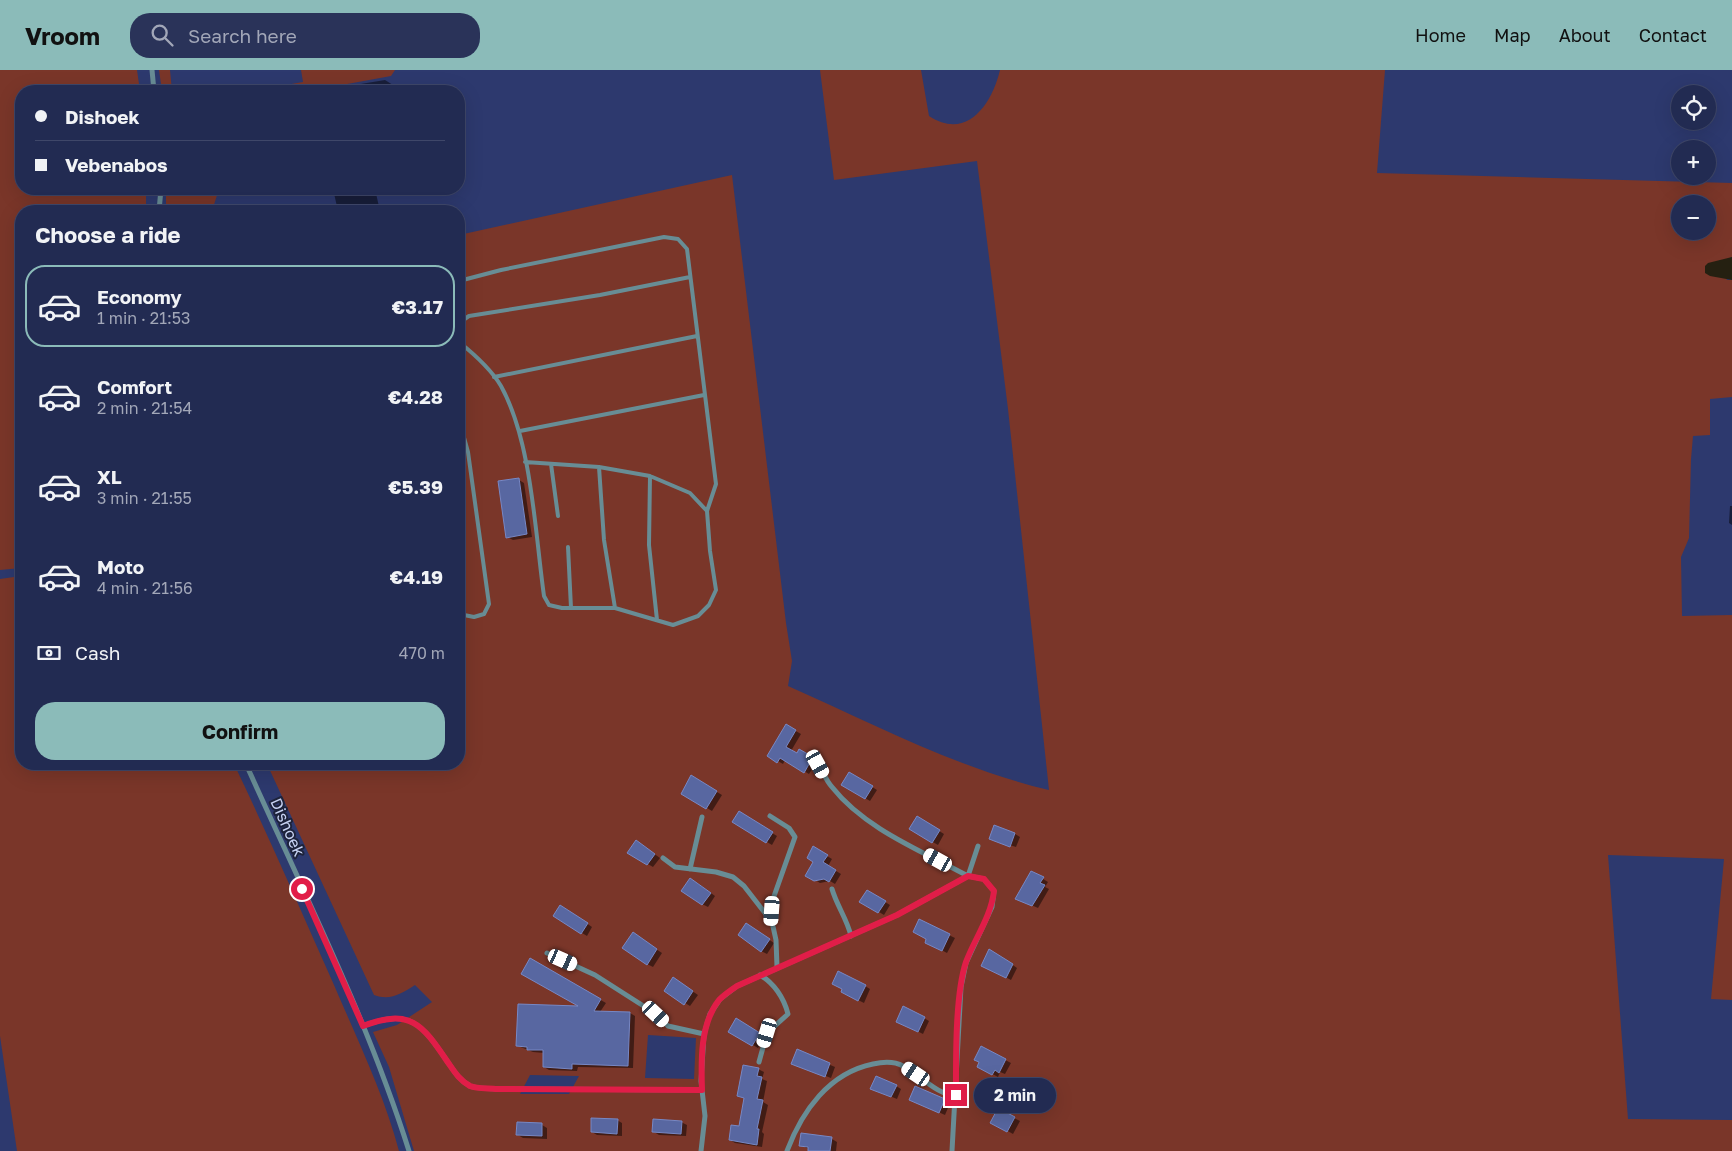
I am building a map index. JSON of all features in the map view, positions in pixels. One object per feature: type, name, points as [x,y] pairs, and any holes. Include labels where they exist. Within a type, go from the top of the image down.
[{"type":"street","points":[[152,70],[153,85]]},
{"type":"street","points":[[818,764],[831,786],[850,806],[878,826],[968,876],[984,879],[994,891],[992,906],[966,964],[963,979],[952,1151]]},
{"type":"street","name":"Dishoek","points":[[249,770],[363,1026],[409,1151]]},
{"type":"street","points":[[770,816],[789,828],[795,837],[773,899],[772,922],[776,940],[777,967]]},
{"type":"street","points":[[690,868],[702,817]]},
{"type":"street","points":[[701,1151],[705,1116],[702,1090],[704,1034],[710,1014],[720,999],[737,986],[897,915],[968,876],[978,846]]},
{"type":"street","points":[[663,858],[675,867],[716,872],[732,877],[744,886],[772,922]]},
{"type":"street","points":[[832,889],[838,908],[848,920],[852,936]]},
{"type":"street","points":[[547,953],[595,974],[656,1014],[668,1026],[704,1034]]},
{"type":"street","points":[[759,1062],[767,1033],[788,1014],[786,1005],[770,981],[760,975]]},
{"type":"street","points":[[363,1026],[386,1019],[407,1019],[427,1031],[458,1078],[472,1087],[497,1089],[702,1090]]},
{"type":"street","points":[[787,1151],[793,1136],[806,1114],[825,1090],[840,1076],[858,1067],[884,1062],[902,1065],[945,1094],[956,1095]]},
{"type":"lane","points":[[465,279],[501,270],[664,237],[678,239],[687,249],[716,484],[707,511],[710,551],[716,590],[709,606],[698,616],[686,622],[673,625],[615,608],[570,608],[550,605],[544,596],[520,431],[501,386],[486,366],[465,347]]},
{"type":"lane","points":[[465,319],[469,316],[600,295],[690,277]]},
{"type":"lane","points":[[494,377],[698,336]]},
{"type":"lane","points":[[520,431],[704,395]]},
{"type":"lane","points":[[465,441],[490,604],[484,614],[474,617],[465,615]]},
{"type":"lane","points":[[525,462],[600,467],[650,476],[690,493],[707,511]]},
{"type":"lane","points":[[551,464],[558,516]]},
{"type":"lane","points":[[600,467],[604,540],[615,608]]},
{"type":"lane","points":[[650,476],[650,546],[657,620]]},
{"type":"lane","points":[[568,547],[570,608]]},
{"type":"shaded area","points":[[0,70],[137,70],[139,85],[15,85],[15,195],[146,195],[146,205],[15,205],[15,569],[0,570]]},
{"type":"shaded area","points":[[159,70],[170,70],[171,85],[161,85]]},
{"type":"shaded area","points":[[301,70],[395,70],[391,76],[342,85],[286,85],[303,82]]},
{"type":"shaded area","points":[[820,70],[921,70],[929,116],[943,123],[955,124],[966,121],[976,115],[984,106],[991,95],[1000,70],[1385,70],[1377,173],[1671,181],[1671,185],[1732,183],[1732,257],[1719,260],[1727,280],[1732,280],[1732,397],[1710,399],[1710,435],[1693,436],[1689,538],[1681,557],[1682,616],[1732,615],[1732,1000],[1711,999],[1724,859],[1608,855],[1628,1119],[1732,1120],[1732,1151],[414,1151],[389,1067],[373,1032],[397,1025],[432,1002],[415,985],[400,994],[390,997],[374,995],[270,770],[465,770],[465,234],[732,175],[792,661],[788,686],[948,757],[981,770],[1049,790],[1008,409],[977,161],[834,180]],"holes":[[[648,1035],[696,1038],[694,1079],[645,1078]],[[530,1075],[579,1076],[569,1094],[520,1094]]]},
{"type":"shaded area","points":[[166,195],[217,195],[214,205],[166,205]]},
{"type":"shaded area","points":[[1732,257],[1732,280],[1710,276],[1705,273],[1705,266],[1708,263]]},
{"type":"shaded area","points":[[15,577],[15,770],[237,770],[361,1046],[386,1109],[399,1151],[17,1151],[0,1036],[0,579]]},
{"type":"building","points":[[519,478],[527,534],[506,538],[498,481]]},
{"type":"building","points":[[786,724],[796,730],[786,747],[797,753],[799,749],[813,757],[804,773],[780,758],[777,763],[767,756]]},
{"type":"building","points":[[849,772],[873,786],[865,799],[841,785]]},
{"type":"building","points":[[691,775],[717,791],[706,809],[681,794]]},
{"type":"building","points":[[739,811],[773,832],[766,843],[732,822]]},
{"type":"building","points":[[917,816],[940,830],[932,843],[909,829]]},
{"type":"building","points":[[994,825],[1015,833],[1010,847],[989,839]]},
{"type":"building","points":[[636,840],[655,854],[647,865],[627,853]]},
{"type":"building","points":[[813,846],[828,855],[823,862],[836,870],[829,882],[824,879],[814,881],[805,876],[813,862],[807,858]]},
{"type":"building","points":[[1031,871],[1044,877],[1040,883],[1045,885],[1032,906],[1015,899]]},
{"type":"building","points":[[690,878],[711,893],[702,905],[681,891]]},
{"type":"building","points":[[867,890],[886,901],[878,913],[859,902]]},
{"type":"building","points":[[560,905],[588,923],[581,934],[553,916]]},
{"type":"building","points":[[919,919],[950,934],[942,951],[925,943],[926,939],[913,932]]},
{"type":"building","points":[[746,923],[770,939],[761,952],[738,935]]},
{"type":"building","points":[[633,932],[657,949],[647,965],[622,948]]},
{"type":"building","points":[[989,949],[1013,964],[1006,978],[981,966]]},
{"type":"building","points":[[530,958],[601,999],[594,1011],[630,1012],[628,1066],[572,1064],[572,1069],[543,1067],[543,1050],[527,1050],[527,1047],[516,1046],[518,1004],[578,1006],[521,974]]},
{"type":"building","points":[[838,971],[866,985],[858,1001],[841,992],[842,989],[832,984]]},
{"type":"building","points":[[673,977],[693,991],[684,1005],[664,991]]},
{"type":"building","points":[[903,1006],[925,1017],[918,1032],[896,1022]]},
{"type":"building","points":[[736,1018],[760,1033],[752,1046],[728,1032]]},
{"type":"building","points":[[981,1046],[1006,1059],[999,1073],[995,1070],[992,1075],[977,1067],[979,1062],[974,1060]]},
{"type":"building","points":[[797,1049],[830,1063],[825,1077],[791,1064]]},
{"type":"building","points":[[743,1065],[759,1068],[757,1076],[762,1077],[757,1099],[763,1100],[757,1129],[759,1129],[757,1145],[729,1140],[731,1125],[739,1126],[744,1098],[737,1096]]},
{"type":"building","points":[[876,1076],[897,1085],[891,1097],[870,1089]]},
{"type":"building","points":[[915,1086],[945,1099],[939,1113],[909,1100]]},
{"type":"building","points":[[998,1108],[1015,1117],[1007,1132],[990,1123]]},
{"type":"building","points":[[591,1118],[618,1119],[617,1134],[591,1132]]},
{"type":"building","points":[[653,1119],[682,1121],[681,1134],[652,1132]]},
{"type":"building","points":[[517,1122],[542,1123],[542,1136],[516,1135]]},
{"type":"building","points":[[801,1133],[832,1137],[830,1151],[808,1151],[808,1147],[799,1146]]},
{"type":"route","points":[[302,889],[363,1026],[386,1019],[407,1019],[427,1031],[458,1078],[472,1087],[497,1089],[702,1090],[704,1034],[710,1014],[720,999],[737,986],[897,915],[968,876],[984,879],[994,891],[992,906],[966,964],[961,987],[956,1095]]}]
